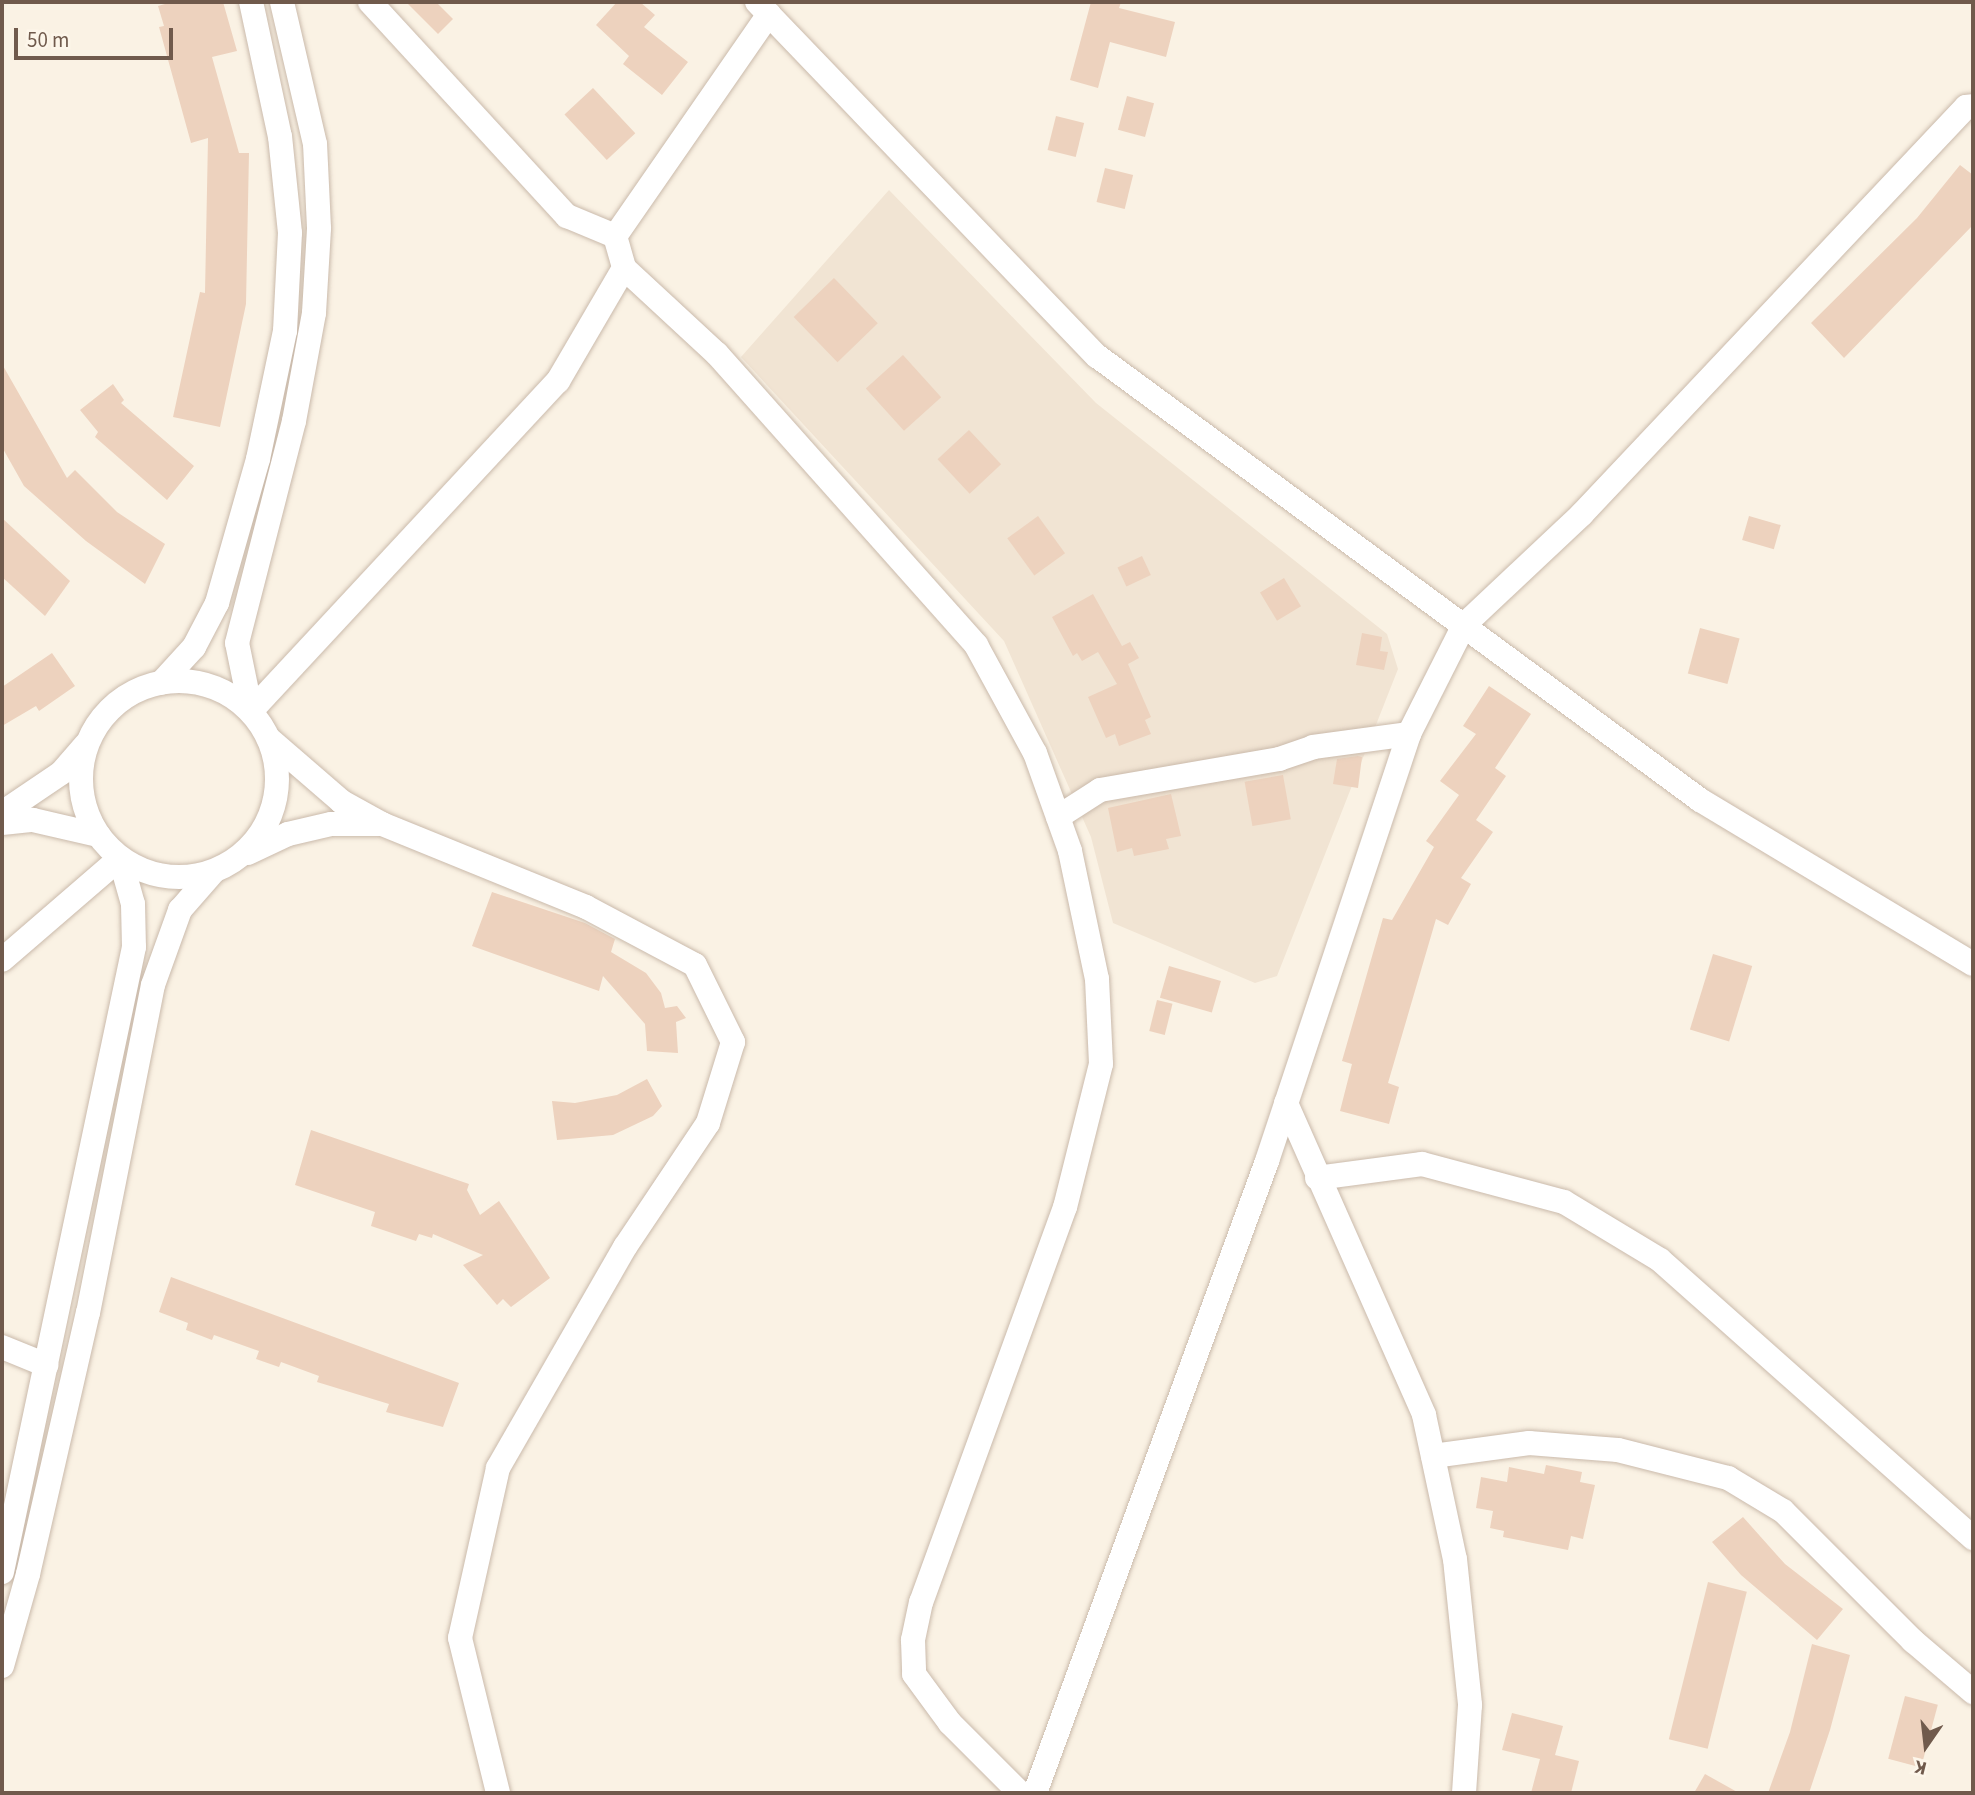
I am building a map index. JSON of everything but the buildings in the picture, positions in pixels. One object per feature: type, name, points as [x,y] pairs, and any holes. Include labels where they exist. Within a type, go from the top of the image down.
[{"type":"street","points":[[2,813],[61,773],[88,741],[105,714],[131,694],[161,682],[194,647],[217,603],[258,459],[285,331],[290,233],[280,137],[251,2]]},
{"type":"street","points":[[251,711],[237,643],[294,421],[314,313],[319,228],[315,144],[282,2]]},
{"type":"street","points":[[370,2],[567,216],[615,236]]},
{"type":"street","points":[[1020,1793],[950,1723],[914,1674],[913,1640],[926,1589],[1065,1207],[1101,1064],[1097,979],[1070,851],[1035,753],[976,645],[717,354],[624,268],[615,236],[763,8],[1097,356],[1700,800],[1973,964]]},
{"type":"street","points":[[1035,1793],[1286,1102],[1409,733],[1464,625],[1581,515],[1966,107],[1973,106]]},
{"type":"street","points":[[251,711],[558,381],[624,268]]},
{"type":"street","points":[[161,682],[204,685],[225,692],[251,711],[269,738],[342,802],[382,824],[586,907],[695,965],[733,1042],[708,1123],[625,1247],[498,1468],[460,1639],[498,1793]]},
{"type":"street","points":[[1058,817],[1100,790],[1279,759],[1313,747],[1409,733]]},
{"type":"street","points":[[242,856],[263,832],[275,802],[277,770],[269,738]]},
{"type":"street","points":[[88,741],[80,773],[84,805],[98,835],[120,858],[160,875],[181,878],[213,872],[288,834],[331,824],[382,824]]},
{"type":"street","points":[[2,823],[33,820],[98,835]]},
{"type":"street","points":[[2,960],[120,858]]},
{"type":"street","points":[[2,1572],[134,947],[133,904],[120,858]]},
{"type":"street","points":[[2,1666],[28,1574],[88,1313],[153,985],[180,910],[213,872]]},
{"type":"street","points":[[1286,1102],[1317,1178],[1424,1415],[1455,1559],[1469,1705],[1464,1793]]},
{"type":"street","points":[[1317,1178],[1422,1164],[1564,1202],[1660,1260],[1973,1538]]},
{"type":"street","points":[[2,1347],[46,1365]]},
{"type":"street","points":[[1433,1456],[1529,1443],[1618,1450],[1728,1478],[1783,1511],[1913,1641],[1973,1692]]},
{"type":"shaded area","points":[[889,190],[1096,403],[1387,634],[1398,669],[1277,976],[1255,983],[1113,923],[1091,837],[1004,641],[741,357]]}]
